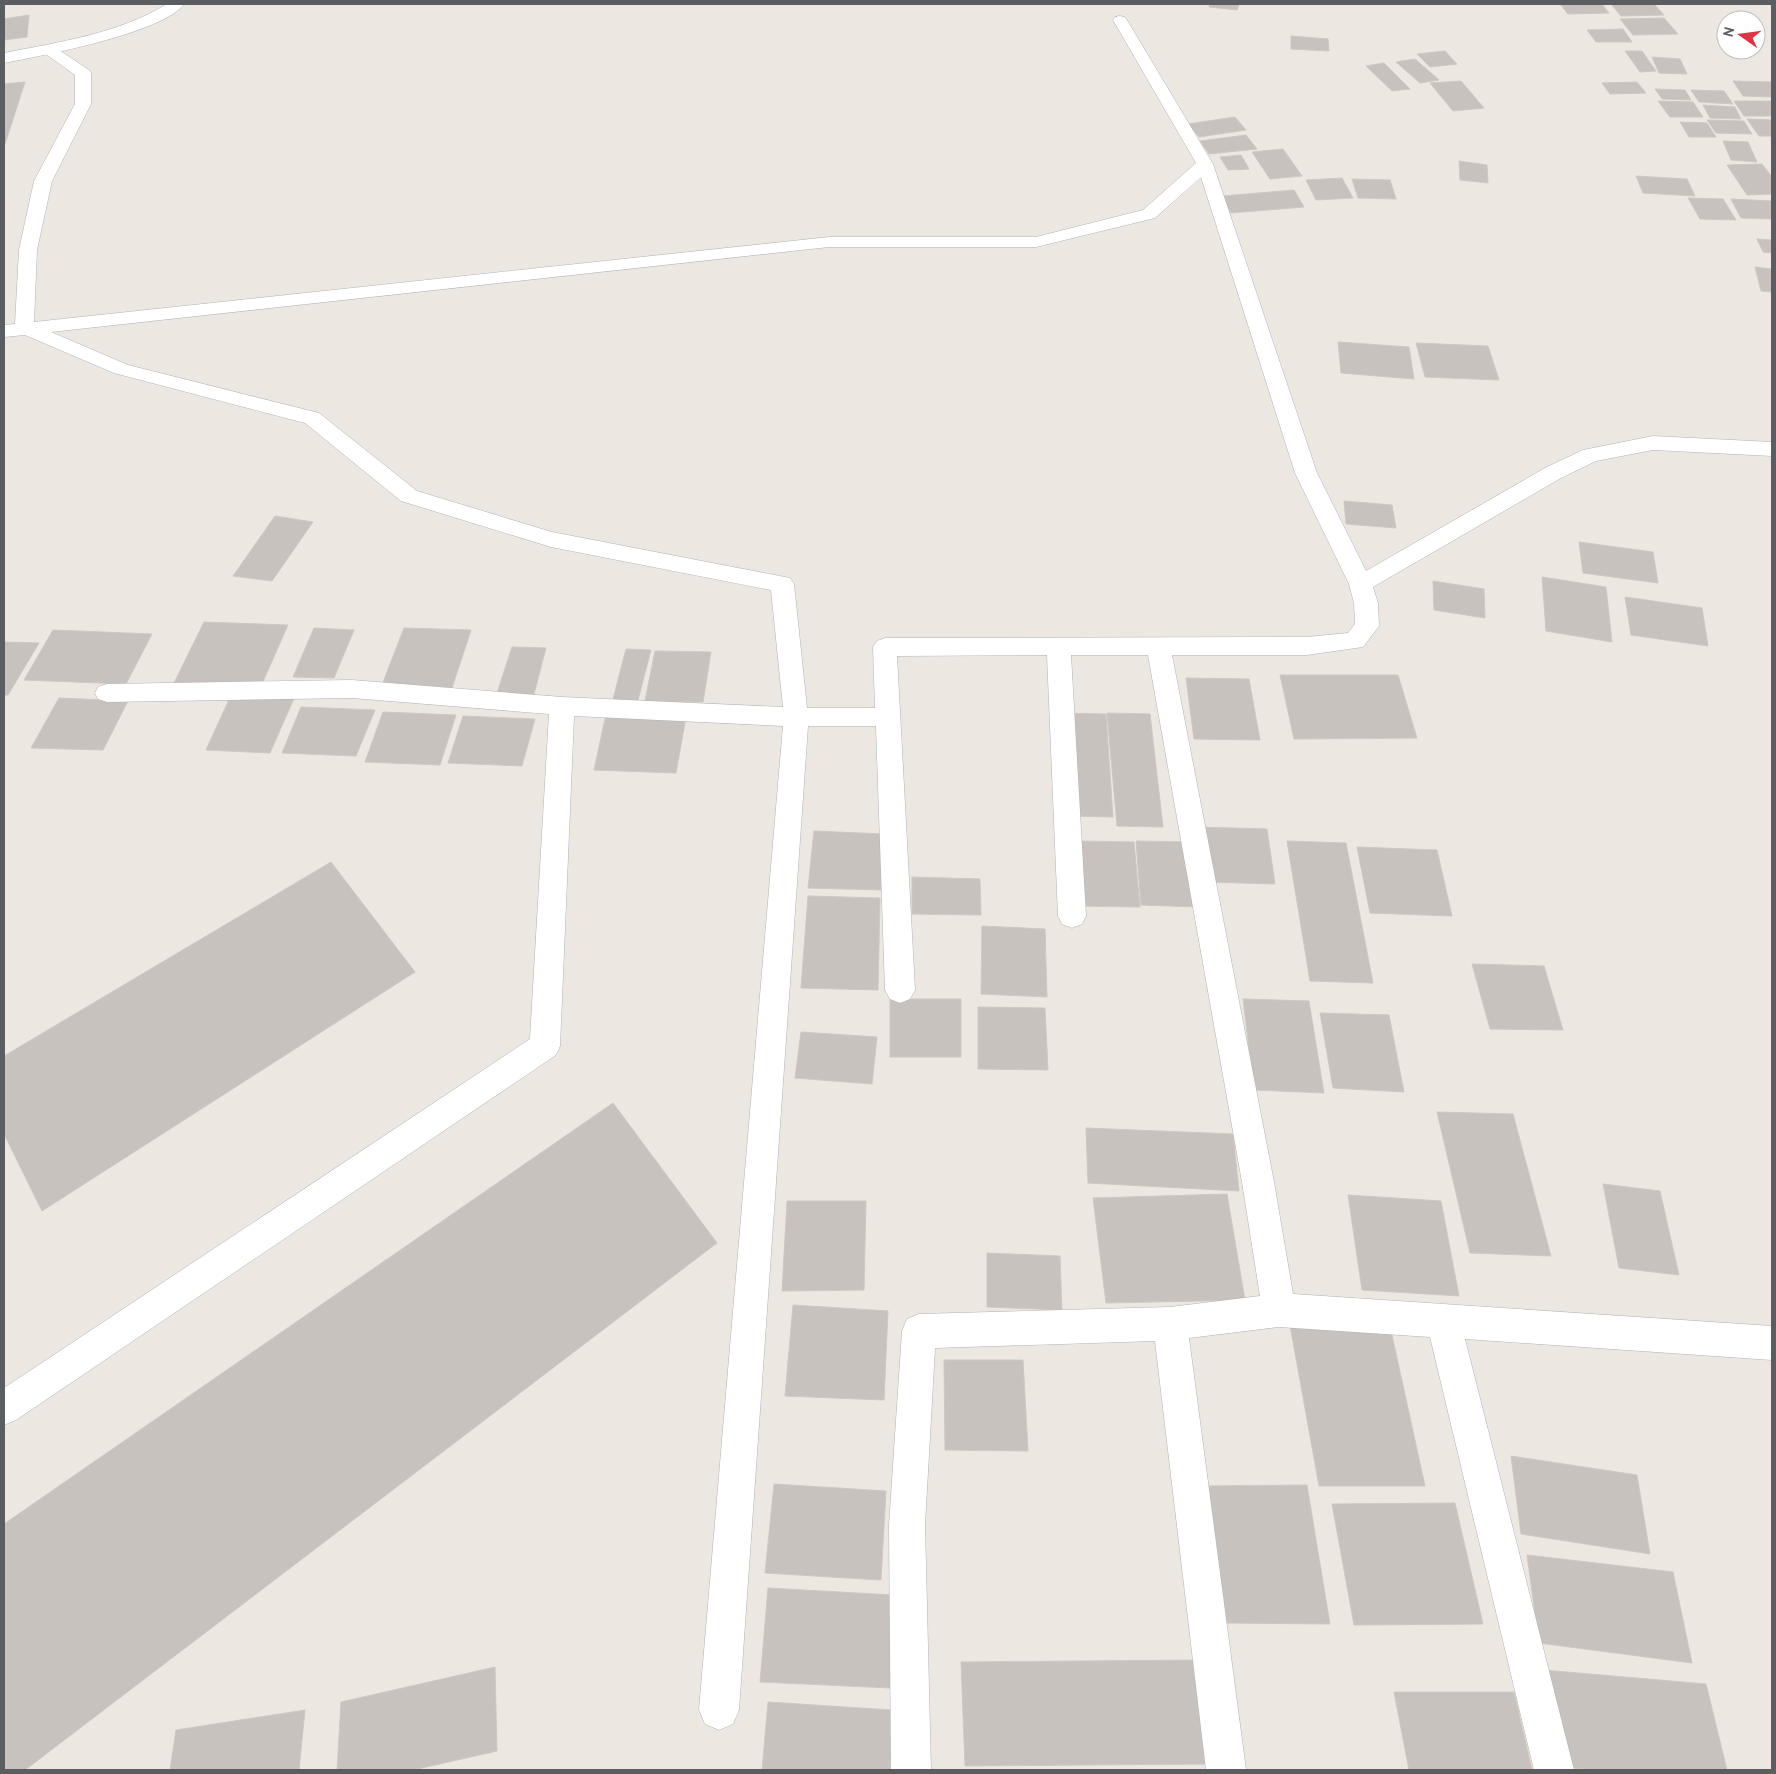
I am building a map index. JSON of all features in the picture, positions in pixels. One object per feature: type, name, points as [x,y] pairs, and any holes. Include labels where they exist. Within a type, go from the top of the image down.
[{"type":"street","points":[[4,58],[88,41],[154,19],[177,4]]},
{"type":"street","points":[[900,990],[885,647],[1307,646],[1355,641],[1367,626],[1366,603],[1361,584],[1306,474],[1205,164],[1120,20]]},
{"type":"street","points":[[14,329],[43,181],[82,104],[83,72],[48,49]]},
{"type":"street","points":[[14,329],[829,242],[1036,242],[1148,214],[1205,164]]},
{"type":"street","points":[[14,329],[121,369],[312,418],[410,496],[551,539],[782,584],[796,717],[719,1710]]},
{"type":"street","points":[[1361,584],[1552,473],[1590,455],[1653,443],[1772,448]]},
{"type":"street","points":[[1059,646],[1072,916]]},
{"type":"street","points":[[1158,646],[1178,745],[1258,1182],[1279,1310]]},
{"type":"street","points":[[107,693],[352,689],[562,706],[796,717],[888,717]]},
{"type":"street","points":[[4,1408],[545,1046],[562,706]]},
{"type":"street","points":[[911,1770],[907,1525],[919,1332],[1170,1324],[1279,1310],[1772,1343]]},
{"type":"street","points":[[1443,1320],[1554,1770]]},
{"type":"street","points":[[1170,1324],[1226,1770]]},
{"type":"building","points":[[1210,4],[1239,4],[1237,10],[1209,7]]},
{"type":"building","points":[[1560,4],[1602,4],[1609,13],[1568,14]]},
{"type":"building","points":[[1611,4],[1654,4],[1664,15],[1621,16]]},
{"type":"building","points":[[29,15],[27,37],[4,40],[4,19]]},
{"type":"building","points":[[1664,18],[1678,34],[1633,35],[1620,19]]},
{"type":"building","points":[[1623,29],[1632,42],[1596,42],[1587,30]]},
{"type":"building","points":[[1291,36],[1328,39],[1329,51],[1291,49]]},
{"type":"building","points":[[1445,51],[1457,64],[1430,67],[1417,54]]},
{"type":"building","points":[[1625,51],[1642,51],[1656,71],[1640,72]]},
{"type":"building","points":[[1652,57],[1680,59],[1687,74],[1659,73]]},
{"type":"building","points":[[1415,59],[1439,80],[1420,83],[1396,62]]},
{"type":"building","points":[[1384,63],[1410,89],[1392,91],[1366,66]]},
{"type":"building","points":[[1461,81],[1484,108],[1453,111],[1430,83]]},
{"type":"building","points":[[1733,81],[1772,82],[1772,97],[1743,96]]},
{"type":"building","points":[[25,82],[5,144],[4,145],[4,84]]},
{"type":"building","points":[[1637,82],[1646,93],[1610,94],[1602,83]]},
{"type":"building","points":[[1655,89],[1685,90],[1691,100],[1662,99]]},
{"type":"building","points":[[1691,90],[1724,91],[1733,104],[1699,102]]},
{"type":"building","points":[[1658,101],[1693,102],[1703,117],[1670,117]]},
{"type":"building","points":[[1734,101],[1772,101],[1772,116],[1744,116]]},
{"type":"building","points":[[1703,105],[1735,107],[1741,119],[1710,118]]},
{"type":"building","points":[[1235,117],[1246,130],[1199,137],[1188,124]]},
{"type":"building","points":[[1747,119],[1772,120],[1772,136],[1759,136]]},
{"type":"building","points":[[1707,120],[1744,121],[1752,134],[1716,133]]},
{"type":"building","points":[[1680,122],[1707,123],[1716,137],[1689,137]]},
{"type":"building","points":[[1246,135],[1257,149],[1209,154],[1200,141]]},
{"type":"building","points":[[1723,141],[1748,142],[1757,162],[1731,160]]},
{"type":"building","points":[[1283,149],[1302,176],[1270,179],[1252,152]]},
{"type":"building","points":[[1241,155],[1249,169],[1228,170],[1220,157]]},
{"type":"building","points":[[1459,161],[1487,165],[1488,183],[1460,180]]},
{"type":"building","points":[[1762,164],[1772,177],[1772,194],[1747,195],[1727,165]]},
{"type":"building","points":[[1636,176],[1687,179],[1695,196],[1643,193]]},
{"type":"building","points":[[1342,178],[1353,198],[1316,200],[1306,180]]},
{"type":"building","points":[[1352,179],[1390,180],[1396,199],[1358,198]]},
{"type":"building","points":[[1294,190],[1304,207],[1231,213],[1222,196]]},
{"type":"building","points":[[1688,198],[1723,199],[1736,220],[1700,219]]},
{"type":"building","points":[[1731,199],[1772,201],[1772,219],[1741,218]]},
{"type":"building","points":[[1757,239],[1772,240],[1772,253],[1763,252]]},
{"type":"building","points":[[1755,267],[1772,269],[1772,292],[1761,291]]},
{"type":"building","points":[[1338,342],[1409,347],[1414,379],[1341,373]]},
{"type":"building","points":[[1416,343],[1488,346],[1499,380],[1425,377]]},
{"type":"building","points":[[1344,501],[1392,505],[1396,528],[1346,524]]},
{"type":"building","points":[[275,516],[313,522],[272,581],[233,576]]},
{"type":"building","points":[[1579,542],[1653,552],[1658,583],[1583,573]]},
{"type":"building","points":[[1542,577],[1606,587],[1612,642],[1546,631]]},
{"type":"building","points":[[1433,581],[1484,589],[1485,618],[1434,610]]},
{"type":"building","points":[[1625,597],[1702,608],[1708,646],[1631,635]]},
{"type":"building","points":[[204,622],[288,625],[261,686],[174,683]]},
{"type":"building","points":[[314,628],[354,630],[334,678],[293,677]]},
{"type":"building","points":[[404,628],[471,630],[452,688],[382,685]]},
{"type":"building","points":[[53,630],[152,634],[126,684],[24,680]]},
{"type":"building","points":[[4,642],[39,643],[8,695],[4,695]]},
{"type":"building","points":[[512,647],[546,648],[533,698],[496,696]]},
{"type":"building","points":[[626,649],[651,650],[637,704],[612,703]]},
{"type":"building","points":[[655,651],[711,652],[703,702],[645,701]]},
{"type":"building","points":[[1280,675],[1398,675],[1417,738],[1294,739]]},
{"type":"building","points":[[1186,678],[1249,679],[1260,740],[1194,739]]},
{"type":"building","points":[[232,693],[295,696],[270,753],[206,750]]},
{"type":"building","points":[[59,698],[128,701],[103,750],[31,748]]},
{"type":"building","points":[[301,707],[375,710],[356,756],[282,753]]},
{"type":"building","points":[[383,712],[456,715],[440,765],[365,762]]},
{"type":"building","points":[[1067,713],[1106,714],[1113,817],[1071,816]]},
{"type":"building","points":[[1107,713],[1150,714],[1163,827],[1117,826]]},
{"type":"building","points":[[606,714],[686,717],[676,773],[594,770]]},
{"type":"building","points":[[463,716],[535,719],[522,766],[448,763]]},
{"type":"building","points":[[1198,827],[1267,829],[1275,884],[1205,882]]},
{"type":"building","points":[[814,831],[884,834],[881,890],[808,888]]},
{"type":"building","points":[[1080,841],[1134,842],[1140,907],[1081,906]]},
{"type":"building","points":[[1136,841],[1192,842],[1199,907],[1141,905]]},
{"type":"building","points":[[1287,841],[1346,843],[1373,983],[1310,981]]},
{"type":"building","points":[[1357,847],[1437,850],[1452,916],[1370,913]]},
{"type":"building","points":[[331,862],[415,972],[42,1211],[4,1134],[4,1056]]},
{"type":"building","points":[[912,877],[980,879],[981,915],[912,914]]},
{"type":"building","points":[[808,896],[880,898],[878,990],[801,988]]},
{"type":"building","points":[[982,926],[1045,929],[1047,997],[981,994]]},
{"type":"building","points":[[1472,964],[1544,966],[1563,1030],[1490,1029]]},
{"type":"building","points":[[890,999],[961,999],[961,1057],[890,1057]]},
{"type":"building","points":[[1243,999],[1309,1001],[1324,1093],[1254,1090]]},
{"type":"building","points":[[978,1007],[1045,1008],[1048,1070],[978,1069]]},
{"type":"building","points":[[1320,1013],[1389,1015],[1404,1092],[1333,1088]]},
{"type":"building","points":[[801,1032],[877,1037],[872,1084],[795,1078]]},
{"type":"building","points":[[613,1103],[717,1243],[25,1770],[5,1770],[4,1524]]},
{"type":"building","points":[[1437,1112],[1513,1114],[1551,1256],[1470,1253]]},
{"type":"building","points":[[1086,1128],[1233,1134],[1239,1191],[1088,1183]]},
{"type":"building","points":[[1603,1184],[1660,1191],[1679,1275],[1619,1268]]},
{"type":"building","points":[[1227,1194],[1245,1300],[1106,1303],[1093,1198]]},
{"type":"building","points":[[1348,1195],[1441,1201],[1459,1296],[1362,1290]]},
{"type":"building","points":[[787,1201],[866,1201],[864,1290],[782,1291]]},
{"type":"building","points":[[987,1253],[1060,1256],[1062,1310],[987,1307]]},
{"type":"building","points":[[793,1305],[888,1311],[884,1400],[785,1396]]},
{"type":"building","points":[[1290,1325],[1390,1326],[1425,1486],[1319,1486]]},
{"type":"building","points":[[944,1360],[1023,1360],[1028,1451],[945,1450]]},
{"type":"building","points":[[1511,1456],[1637,1475],[1650,1554],[1521,1534]]},
{"type":"building","points":[[774,1484],[886,1491],[881,1580],[765,1573]]},
{"type":"building","points":[[1307,1485],[1330,1624],[1222,1623],[1204,1486]]},
{"type":"building","points":[[1455,1503],[1483,1624],[1354,1625],[1332,1504]]},
{"type":"building","points":[[1527,1555],[1673,1572],[1692,1663],[1539,1643]]},
{"type":"building","points":[[768,1588],[893,1595],[890,1688],[760,1682]]},
{"type":"building","points":[[1202,1660],[1214,1764],[965,1766],[961,1662]]},
{"type":"building","points":[[495,1667],[497,1751],[413,1770],[337,1770],[341,1702]]},
{"type":"building","points":[[1543,1670],[1706,1684],[1727,1770],[1599,1770],[1561,1767]]},
{"type":"building","points":[[1394,1692],[1514,1692],[1532,1770],[1409,1770]]},
{"type":"building","points":[[768,1702],[892,1710],[890,1770],[762,1770]]},
{"type":"building","points":[[305,1710],[299,1770],[170,1770],[176,1730]]}]
